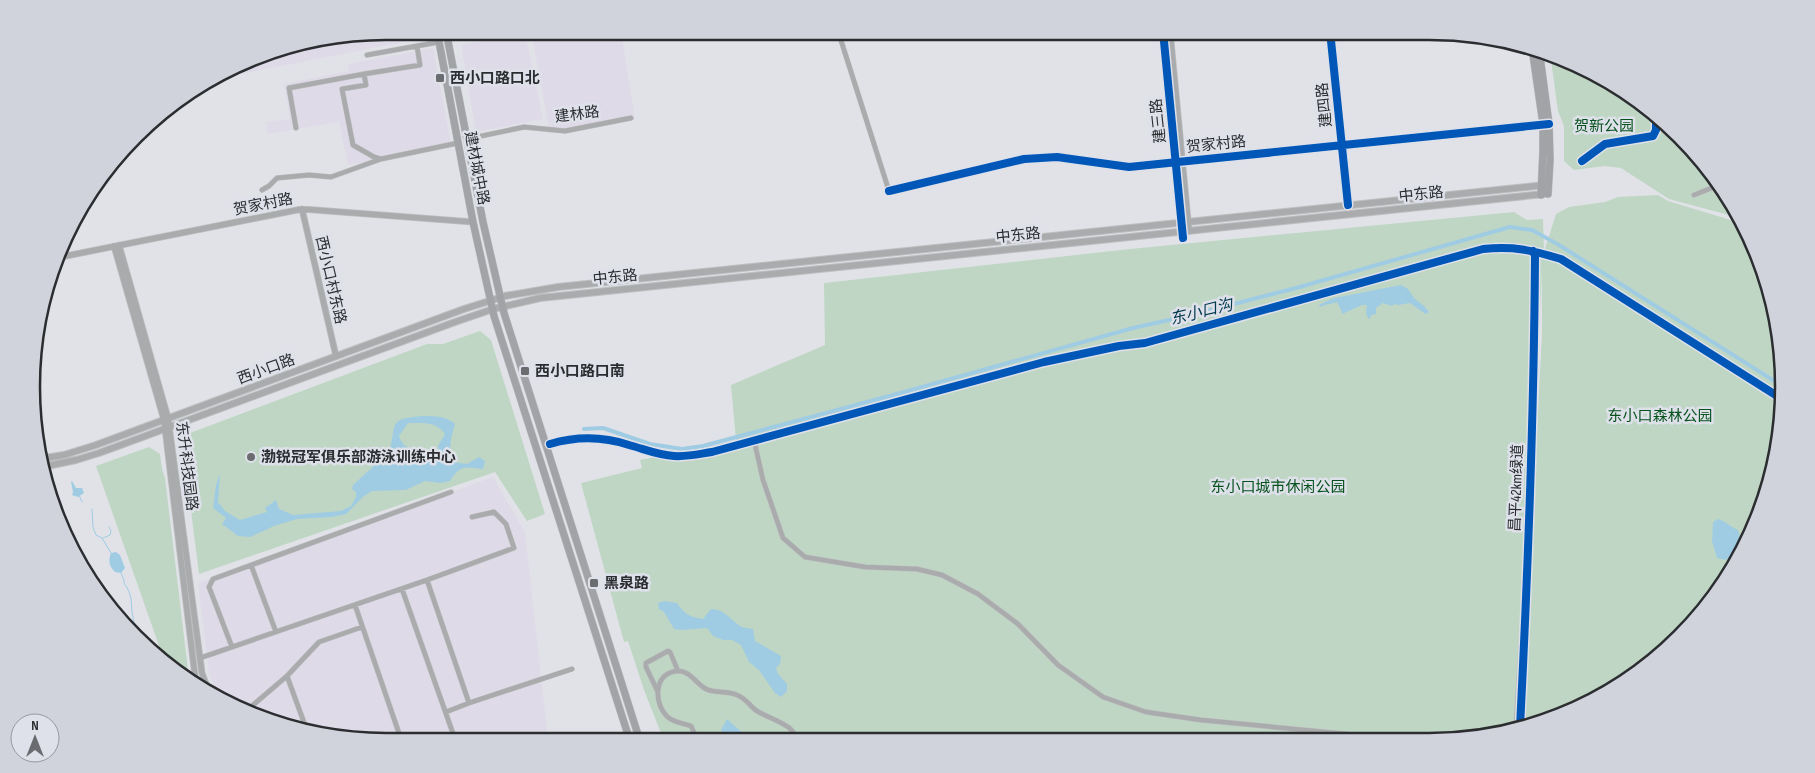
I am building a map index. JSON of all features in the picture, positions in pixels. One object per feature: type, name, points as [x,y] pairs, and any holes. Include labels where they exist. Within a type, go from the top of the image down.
[{"type":"main road","name":"建材城中路","points":[[438,40],[473,222],[493,310]]},
{"type":"main road","name":"建材城中路","points":[[448,40],[499,298]]},
{"type":"main road","points":[[439,45],[444,42],[449,46]]},
{"type":"main road","points":[[1534,56],[1546,124]]},
{"type":"main road","points":[[1540,58],[1546,124],[1545,195]]},
{"type":"main road","name":"中东路","points":[[499,298],[558,287],[1545,185]]},
{"type":"main road","name":"中东路","points":[[493,310],[540,298],[573,293],[1545,195]]},
{"type":"main road","points":[[499,298],[539,427],[547,442],[638,733]]},
{"type":"main road","name":"西小口路","points":[[48,457],[85,449],[499,298]]},
{"type":"main road","points":[[493,310],[534,444],[627,733]]},
{"type":"main road","name":"西小口路","points":[[50,465],[88,457],[446,325],[493,310]]},
{"type":"street","name":"贺家村路","points":[[841,40],[889,191],[1024,159],[1057,157],[1129,167],[1546,124]]},
{"type":"street","name":"建三路","points":[[1164,40],[1186,231]]},
{"type":"street","name":"建三路","points":[[1171,40],[1179,162]]},
{"type":"street","name":"建四路","points":[[1331,40],[1348,206]]},
{"type":"street","points":[[367,54],[417,46],[439,45]]},
{"type":"street","points":[[296,128],[289,88],[420,65],[417,46]]},
{"type":"street","points":[[364,74],[366,85],[342,89],[353,145],[381,159]]},
{"type":"street","name":"建林路","points":[[467,138],[527,127],[555,132],[565,131],[631,118]]},
{"type":"street","points":[[262,190],[277,178],[331,177],[381,159],[458,143]]},
{"type":"street","points":[[1694,195],[1712,188]]},
{"type":"street","name":"贺家村路","points":[[65,256],[302,209],[473,222]]},
{"type":"street","name":"西小口村东路","points":[[302,209],[336,356]]},
{"type":"street","name":"东升科技园路","points":[[116,246],[166,419],[197,677]]},
{"type":"street","points":[[547,442],[572,438],[598,437],[648,452],[672,456],[689,456],[1044,362],[1119,346],[1145,343],[1483,249],[1503,247],[1520,248],[1561,259],[1775,394]]},
{"type":"street","name":"东升科技园路","points":[[167,428],[202,673],[206,682]]},
{"type":"street","points":[[754,440],[763,480],[783,538],[805,557],[865,567],[917,569],[942,575],[978,594],[1018,624],[1058,665],[1103,696],[1146,712],[1220,722],[1336,733]]},
{"type":"street","points":[[232,647],[209,587],[213,579],[451,492]]},
{"type":"street","points":[[200,658],[402,589],[514,548],[506,524],[494,512],[472,517]]},
{"type":"street","points":[[251,565],[276,632]]},
{"type":"street","points":[[427,580],[469,702]]},
{"type":"street","points":[[402,589],[453,733]]},
{"type":"street","points":[[355,605],[399,733]]},
{"type":"street","points":[[252,706],[287,676],[319,642],[362,627]]},
{"type":"street","points":[[1516,721],[1522,629]]},
{"type":"street","points":[[657,691],[653,686],[646,663],[668,651],[678,671]]},
{"type":"street","points":[[446,712],[469,702],[572,669]]},
{"type":"street","points":[[694,733],[691,726],[676,722],[668,717],[660,704],[657,687],[668,673],[678,671],[688,674],[705,688],[740,696],[757,711],[790,728],[793,733]]},
{"type":"street","points":[[287,676],[304,723]]},
{"type":"shaded area","points":[[413,40],[234,75],[275,58],[319,47],[364,41]]},
{"type":"shaded area","points":[[488,40],[526,40],[543,119],[476,132],[461,45]]},
{"type":"shaded area","points":[[533,40],[622,40],[635,120],[550,134]]},
{"type":"shaded area","points":[[433,48],[451,143],[390,158],[348,165],[339,122],[268,134],[266,122],[290,119],[284,84],[349,71],[348,64]]},
{"type":"shaded area","points":[[493,477],[525,532],[547,733],[386,733],[341,730],[297,721],[254,707],[214,688],[209,673],[198,583]]},
{"type":"green space","name":"贺新公园","points":[[1551,62],[1602,86],[1657,126],[1689,158],[1717,194],[1730,215],[1669,199],[1621,168],[1605,166],[1574,170],[1564,161],[1564,126],[1558,111]]},
{"type":"green space","name":"东小口城市休闲公园","points":[[1658,195],[1668,201],[1733,221],[1749,254],[1763,297],[1772,341],[1775,386],[1772,432],[1763,476],[1749,519],[1729,560],[1717,579],[1674,632],[1621,675],[1602,687],[1561,707],[1522,720],[1542,333],[1542,270],[1519,721],[1474,730],[1428,733],[661,733],[628,641],[624,642],[581,483],[642,468],[640,460],[701,449],[736,440],[731,385],[825,345],[824,283],[1130,249],[1514,212],[1527,220],[1543,219],[1544,252],[1556,214],[1569,207],[1605,202],[1618,197]]},
{"type":"green space","points":[[480,331],[491,340],[545,514],[527,521],[495,472],[199,574],[183,447],[190,433],[427,344],[443,344]]},
{"type":"green space","points":[[149,447],[160,454],[165,478],[188,670],[160,648],[96,466]]},
{"type":"water","points":[[1401,285],[1408,289],[1414,298],[1429,312],[1426,314],[1410,303],[1392,306],[1383,303],[1376,308],[1376,314],[1371,315],[1370,319],[1366,313],[1367,305],[1362,305],[1342,314],[1337,302],[1320,307],[1319,305],[1334,298]]},
{"type":"water","points":[[437,416],[452,421],[455,424],[450,448],[452,462],[467,464],[479,457],[485,461],[483,469],[460,469],[450,481],[441,483],[425,481],[406,490],[372,491],[364,496],[346,514],[332,517],[297,519],[274,526],[250,537],[238,536],[222,524],[226,518],[213,508],[216,485],[220,474],[218,502],[225,511],[240,520],[267,512],[265,508],[276,500],[279,509],[293,515],[341,511],[351,506],[356,497],[356,492],[352,489],[353,485],[378,462],[383,464],[387,462],[389,454],[387,451],[390,450],[396,423],[404,418]],"holes":[[[408,423],[429,424],[438,427],[445,434],[438,446],[439,453],[432,457],[408,448],[399,436]]]},
{"type":"water","points":[[72,481],[76,488],[82,488],[84,493],[78,497],[72,495]]},
{"type":"water","points":[[1718,519],[1738,530],[1739,540],[1731,557],[1725,560],[1717,558],[1712,541],[1713,522]]},
{"type":"water","points":[[116,552],[120,555],[125,568],[121,573],[115,572],[111,568],[111,553]]},
{"type":"water","points":[[664,601],[677,603],[688,614],[703,619],[711,609],[716,609],[740,626],[753,629],[755,641],[781,656],[780,664],[776,668],[778,674],[787,684],[787,691],[781,697],[775,693],[759,670],[749,662],[741,645],[732,640],[723,640],[713,636],[707,628],[674,629],[664,612],[659,609],[658,603]]},
{"type":"water","points":[[727,719],[743,733],[723,733],[721,730]]},
{"type":"waterway","name":"东小口沟","points":[[584,429],[603,428],[650,444],[682,449],[703,446],[1133,328],[1296,288],[1510,227],[1532,230],[1559,245],[1775,381]]},
{"type":"waterway","points":[[79,495],[82,502]]},
{"type":"waterway","points":[[92,509],[93,527],[96,535],[102,538],[111,553]]},
{"type":"waterway","points":[[103,538],[110,535],[109,527]]},
{"type":"waterway","points":[[121,573],[130,596],[136,626]]},
{"type":"cycle path","points":[[1164,40],[1183,238]]},
{"type":"cycle path","points":[[1331,40],[1348,205]]},
{"type":"cycle path","points":[[889,191],[1024,159],[1057,157],[1129,167],[1549,124]]},
{"type":"cycle path","points":[[1582,161],[1605,144],[1653,136],[1656,125]]},
{"type":"cycle path","points":[[550,444],[590,438],[619,442],[668,455],[684,456],[712,452],[1044,362],[1119,346],[1145,343],[1483,249],[1494,248],[1541,253],[1561,259],[1775,394]]},
{"type":"cycle path","name":"昌平42km绿道","points":[[1520,720],[1532,433],[1535,256],[1533,251]]},
{"type":"place","name":"西小口路口北","points":[[440,78]]},
{"type":"place","name":"西小口路口南","points":[[525,371]]},
{"type":"place","name":"渤锐冠军俱乐部游泳训练中心","points":[[251,457]]},
{"type":"place","name":"黑泉路","points":[[594,583]]},
{"type":"park label","name":"东小口森林公园","points":[[1660,416]]}]
